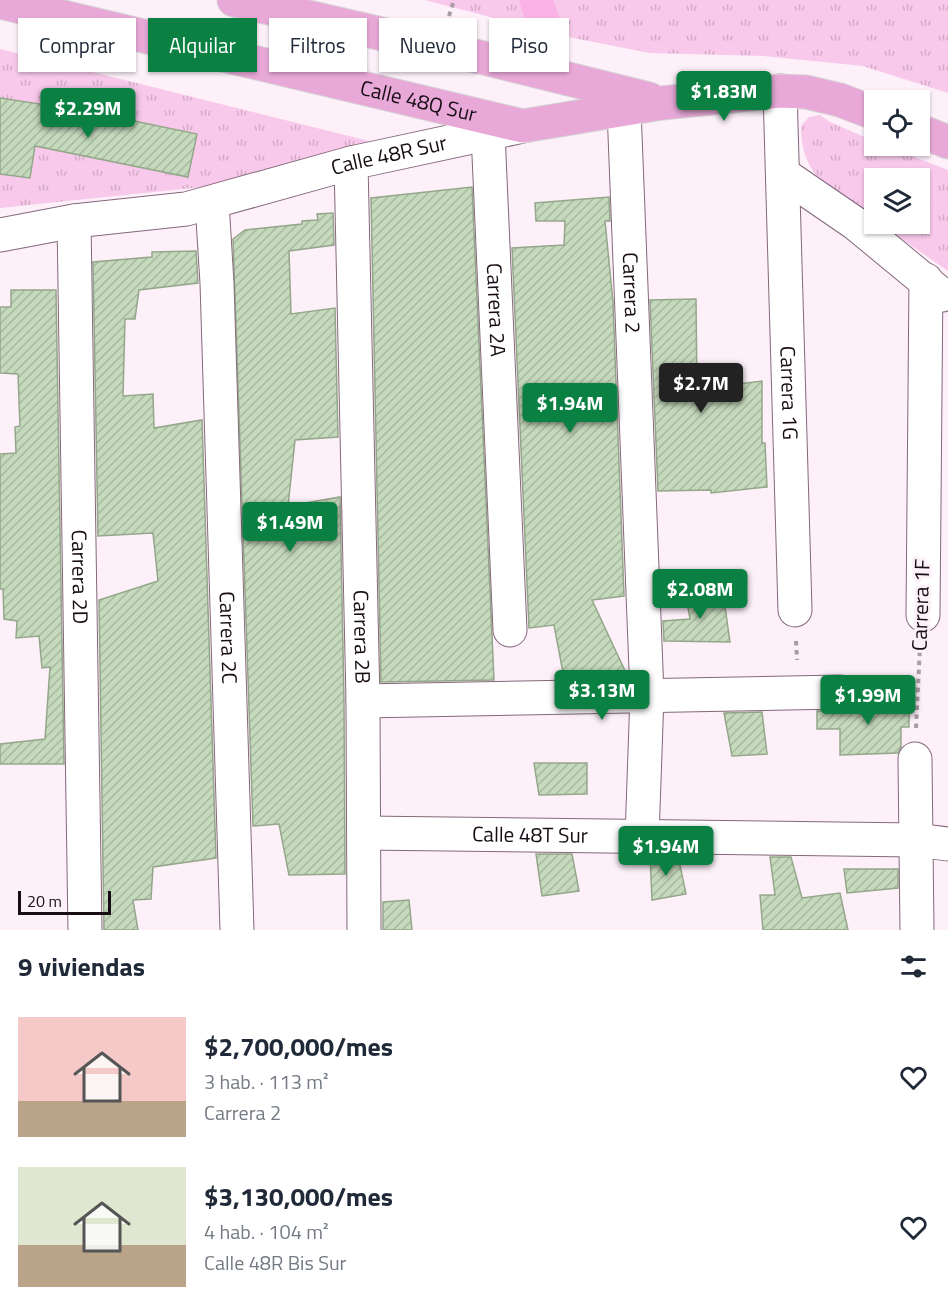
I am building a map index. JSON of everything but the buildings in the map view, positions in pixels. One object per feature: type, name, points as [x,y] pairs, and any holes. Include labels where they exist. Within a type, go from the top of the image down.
[{"type":"main road","points":[[234,0],[439,47],[663,103]]},
{"type":"main road","name":"Calle 48Q Sur","points":[[0,2],[523,126]]},
{"type":"main road","name":"Calle 48R Sur","points":[[523,126],[663,103],[780,91],[806,92],[840,100],[864,109]]},
{"type":"main road","points":[[930,135],[948,142]]},
{"type":"street","name":"Carrera 1G","points":[[780,91],[795,610]]},
{"type":"street","name":"Carrera 2","points":[[624,109],[647,695],[642,838]]},
{"type":"street","name":"Calle 48R Sur","points":[[0,235],[74,221],[186,209],[351,163],[523,126]]},
{"type":"street","name":"Carrera 2A","points":[[488,133],[510,630]]},
{"type":"street","name":"Carrera 2B","points":[[351,163],[363,701],[364,930]]},
{"type":"street","points":[[783,174],[856,224],[937,290]]},
{"type":"street","name":"Carrera 2C","points":[[212,202],[218,283],[237,930]]},
{"type":"street","name":"Carrera 2D","points":[[74,221],[85,930]]},
{"type":"street","name":"Carrera 1F","points":[[923,615],[937,290]]},
{"type":"street","points":[[363,701],[840,692]]},
{"type":"street","points":[[915,759],[917,930]]},
{"type":"street","name":"Calle 48T Sur","points":[[364,833],[915,840],[948,844]]},
{"type":"path","points":[[448,18],[454,0]]},
{"type":"path","points":[[795,610],[798,693]]},
{"type":"path","name":"Carrera 1F","points":[[915,759],[923,615]]},
{"type":"path","points":[[840,692],[917,691]]},
{"type":"green space","points":[[425,0],[948,0],[948,93],[863,66],[763,56],[650,53],[569,37],[569,18],[494,18]]},
{"type":"green space","points":[[0,49],[18,53],[18,72],[92,72],[381,144],[231,184],[0,208]]},
{"type":"green space","points":[[820,115],[830,122],[864,137],[864,156],[912,156],[948,170],[948,271],[894,234],[930,234],[930,168],[864,168],[864,212],[823,183],[807,160],[801,126],[809,117]]},
{"type":"waterway","points":[[536,0],[542,18]]}]
